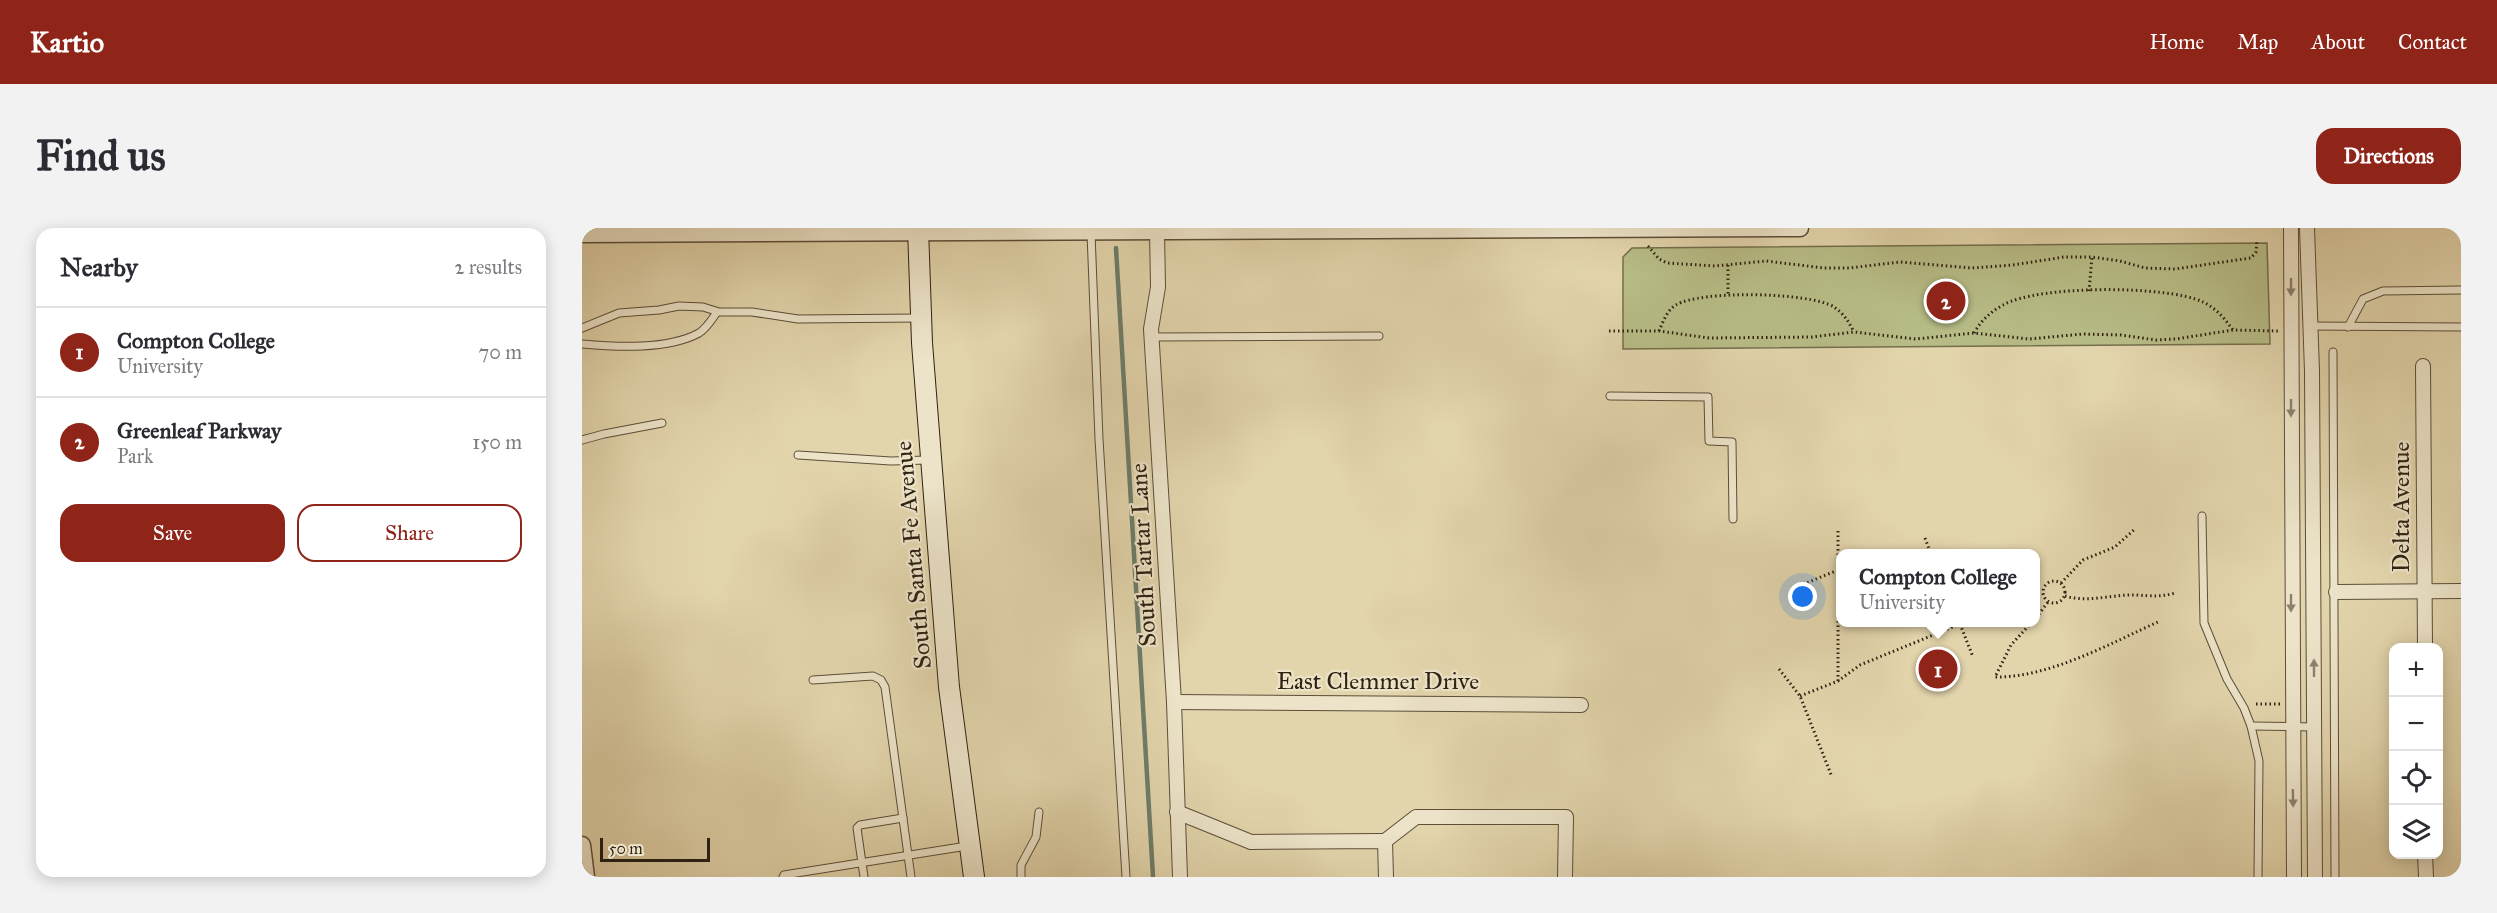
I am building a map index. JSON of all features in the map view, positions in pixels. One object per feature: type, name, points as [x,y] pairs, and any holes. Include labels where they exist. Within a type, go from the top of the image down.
[{"type":"main road","name":"South Santa Fe Avenue","points":[[918,230],[921,318],[950,687],[974,877]]},
{"type":"street","points":[[582,234],[627,231],[1014,229],[1157,231],[1800,228]]},
{"type":"street","points":[[2291,228],[2294,877]]},
{"type":"street","points":[[2307,228],[2312,371],[2315,877]]},
{"type":"street","name":"South Tartar Lane","points":[[1157,231],[1158,287],[1152,337],[1174,702],[1180,877]]},
{"type":"street","name":"Delta Avenue","points":[[2423,366],[2425,643]]},
{"type":"street","points":[[2336,592],[2461,591]]},
{"type":"street","name":"East Clemmer Drive","points":[[1174,702],[1581,705]]},
{"type":"street","points":[[1177,812],[1251,842],[1385,841],[1416,817],[1566,817],[1565,877]]},
{"type":"street","points":[[1385,841],[1386,877]]},
{"type":"street","points":[[582,845],[586,877]]},
{"type":"street","points":[[2426,859],[2426,877]]},
{"type":"lane","points":[[1091,231],[1099,439],[1126,877]]},
{"type":"lane","points":[[2348,327],[2363,299],[2383,291],[2461,290]]},
{"type":"lane","points":[[582,328],[619,312],[659,310],[679,306],[703,307],[717,312],[752,312],[798,319],[921,318]]},
{"type":"lane","points":[[582,344],[660,345],[698,333],[706,327],[717,312]]},
{"type":"lane","points":[[2309,326],[2461,327]]},
{"type":"lane","points":[[1152,337],[1379,336]]},
{"type":"lane","points":[[2333,352],[2336,592],[2335,877]]},
{"type":"lane","points":[[1610,396],[1708,397],[1709,441],[1732,442],[1733,519]]},
{"type":"lane","points":[[582,440],[662,423]]},
{"type":"lane","points":[[798,455],[891,461],[931,459]]},
{"type":"lane","points":[[2202,516],[2204,623],[2227,679],[2241,700],[2251,726],[2259,760],[2258,877]]},
{"type":"lane","points":[[813,680],[873,676],[882,681],[885,687],[911,877]]},
{"type":"lane","points":[[2251,726],[2314,727]]},
{"type":"lane","points":[[1021,877],[1021,866],[1036,837],[1039,812]]},
{"type":"lane","points":[[864,877],[857,828],[860,825],[903,818]]},
{"type":"lane","points":[[783,877],[862,862],[970,846]]},
{"type":"path","points":[[1648,246],[1659,259],[1667,263],[1728,265],[1766,261],[1824,268],[1849,268],[1900,262],[1972,268],[2013,265],[2064,256],[2120,261],[2145,268],[2175,269],[2251,258],[2256,252],[2257,241]]},
{"type":"path","points":[[2089,291],[2092,257]]},
{"type":"path","points":[[1728,265],[1728,296]]},
{"type":"path","points":[[1974,333],[1981,320],[2004,304],[2040,294],[2089,291],[2142,291],[2183,295],[2205,303],[2223,316],[2233,330]]},
{"type":"path","points":[[1659,332],[1664,319],[1674,306],[1691,298],[1728,296],[1807,298],[1833,306],[1846,317],[1854,332]]},
{"type":"path","points":[[1609,330],[1659,332],[1709,338],[1812,337],[1854,332],[1916,339],[1974,333],[2029,339],[2083,334],[2121,335],[2157,340],[2233,330],[2278,330]]},
{"type":"path","points":[[2061,583],[2083,560],[2115,547],[2128,538],[2134,529]]},
{"type":"path","points":[[1838,531],[1838,549]]},
{"type":"path","points":[[1925,538],[1929,549]]},
{"type":"path","points":[[1799,586],[1836,571]]},
{"type":"path","points":[[2049,582],[2061,583],[2065,588],[2065,596],[2058,603],[2048,602],[2043,591],[2049,582]]},
{"type":"path","points":[[2065,596],[2084,599],[2139,595],[2149,597],[2175,593]]},
{"type":"path","points":[[2040,613],[2048,602]]},
{"type":"path","points":[[2027,627],[2011,645],[1995,677],[2011,677],[2043,669],[2160,621]]},
{"type":"path","points":[[1838,627],[1838,681]]},
{"type":"path","points":[[1800,696],[1838,681],[1860,665],[1950,627]]},
{"type":"path","points":[[1962,627],[1973,657]]},
{"type":"path","points":[[1779,669],[1800,696],[1832,777]]},
{"type":"path","points":[[2256,704],[2280,704]]},
{"type":"green space","points":[[2267,243],[2270,344],[1623,349],[1623,257],[1632,248]]},
{"type":"waterway","points":[[1116,248],[1153,877]]},
{"type":"place","name":"Greenleaf Parkway","points":[[1946,301]]},
{"type":"place","name":"Compton College","points":[[1938,669]]}]
